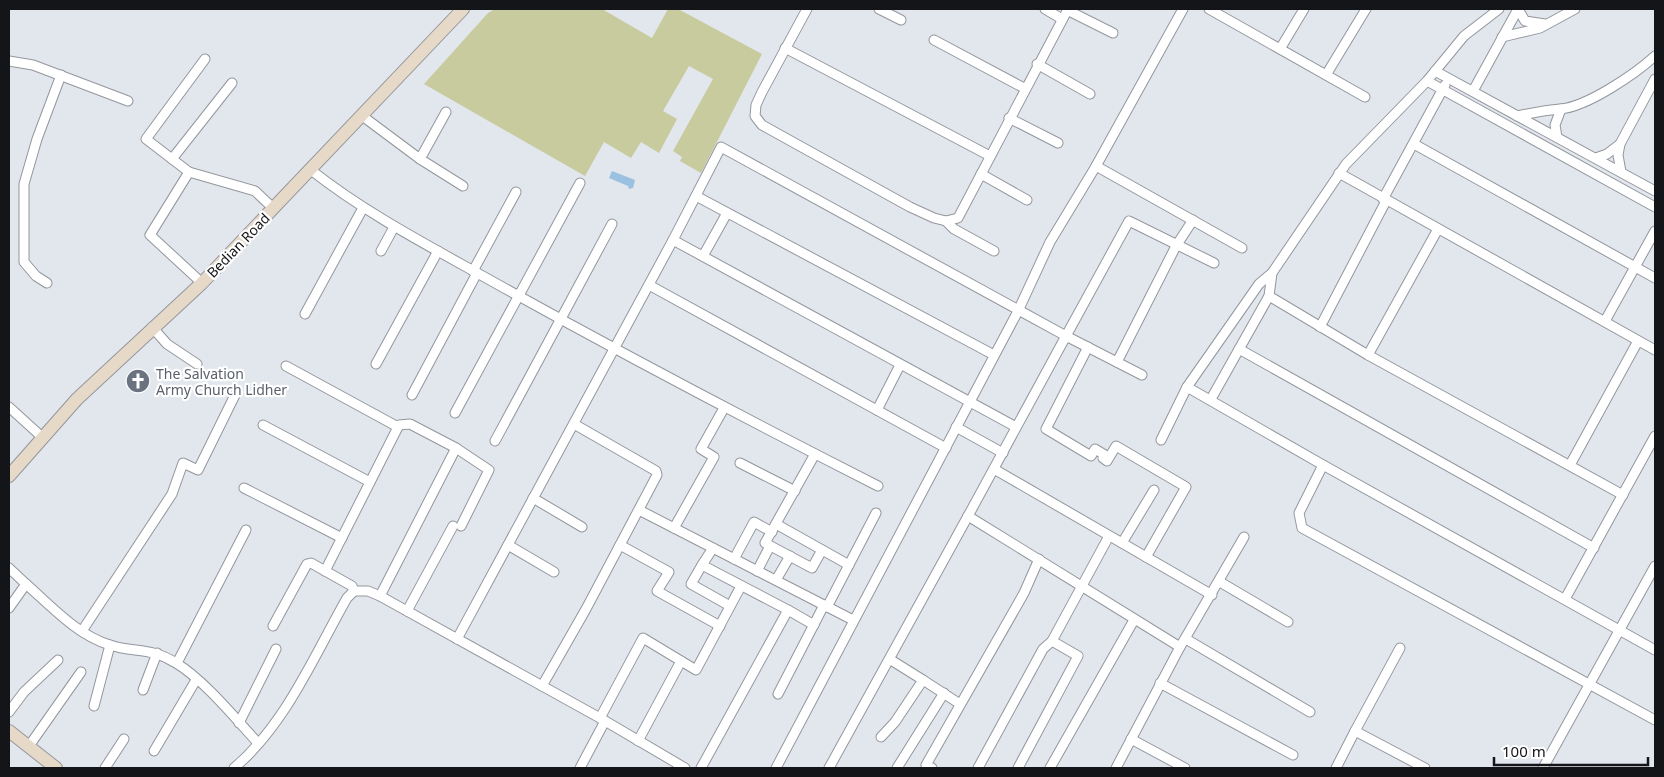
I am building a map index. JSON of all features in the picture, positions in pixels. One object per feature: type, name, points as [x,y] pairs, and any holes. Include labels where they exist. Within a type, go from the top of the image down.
[{"type":"main road","name":"Bedian Road","points":[[9,476],[77,399],[152,327],[202,283],[462,9]]},
{"type":"main road","points":[[9,731],[56,768]]},
{"type":"street","points":[[806,9],[756,105],[755,116],[762,125],[910,207],[934,218],[946,221],[958,218],[1024,88],[1066,12]]},
{"type":"street","points":[[879,9],[901,20]]},
{"type":"street","points":[[1045,9],[1066,12],[1113,33]]},
{"type":"street","points":[[776,768],[1018,311],[1050,242],[1096,166],[1183,9]]},
{"type":"street","points":[[1209,9],[1365,97]]},
{"type":"street","points":[[1280,49],[1304,9]]},
{"type":"street","points":[[1326,75],[1366,9]]},
{"type":"street","points":[[1161,440],[1188,387],[1259,284],[1272,273],[1339,173],[1427,81],[1464,36],[1499,9]]},
{"type":"street","points":[[1473,91],[1518,9],[1525,21],[1545,24]]},
{"type":"street","points":[[1502,37],[1540,28],[1575,9]]},
{"type":"street","points":[[934,40],[1024,88]]},
{"type":"street","points":[[785,48],[990,156]]},
{"type":"street","points":[[1518,116],[1561,109],[1594,97],[1632,75],[1655,56]]},
{"type":"street","points":[[205,59],[146,139],[189,172],[255,192],[274,209]]},
{"type":"street","points":[[9,61],[33,65],[128,101]]},
{"type":"street","points":[[1037,64],[1090,94]]},
{"type":"street","points":[[1435,70],[1655,191]]},
{"type":"street","points":[[48,283],[36,276],[24,262],[24,184],[37,138],[61,75]]},
{"type":"street","points":[[1320,327],[1449,78]]},
{"type":"street","points":[[1621,172],[1618,155],[1620,144],[1655,79]]},
{"type":"street","points":[[1427,81],[1655,207]]},
{"type":"street","points":[[172,159],[232,83]]},
{"type":"street","points":[[1557,137],[1555,126],[1561,109]]},
{"type":"street","points":[[420,159],[446,112]]},
{"type":"street","points":[[361,115],[420,159],[463,186]]},
{"type":"street","points":[[1009,118],[1058,143]]},
{"type":"street","points":[[1414,144],[1655,278]]},
{"type":"street","points":[[1596,158],[1610,152],[1620,144]]},
{"type":"street","points":[[457,639],[649,285],[720,148],[1018,311],[1142,375]]},
{"type":"street","points":[[1096,166],[1242,248]]},
{"type":"street","points":[[311,170],[363,208],[475,272],[724,408],[878,486]]},
{"type":"street","points":[[189,172],[150,235],[202,283]]},
{"type":"street","points":[[1339,173],[1655,350]]},
{"type":"street","points":[[981,174],[1027,200]]},
{"type":"street","points":[[455,413],[580,183]]},
{"type":"street","points":[[412,395],[516,192]]},
{"type":"street","points":[[696,196],[994,355]]},
{"type":"street","points":[[305,314],[363,208]]},
{"type":"street","points":[[703,256],[727,213]]},
{"type":"street","points":[[1117,362],[1176,246],[1193,220]]},
{"type":"street","points":[[946,221],[954,229],[994,251]]},
{"type":"street","points":[[829,768],[891,660],[1130,221],[1176,246],[1214,263]]},
{"type":"street","points":[[495,441],[612,224]]},
{"type":"street","points":[[381,251],[394,226]]},
{"type":"street","points":[[1368,355],[1438,229]]},
{"type":"street","points":[[1605,321],[1655,231]]},
{"type":"street","points":[[673,240],[1016,428]]},
{"type":"street","points":[[376,364],[438,251]]},
{"type":"street","points":[[1211,399],[1269,296],[1272,273]]},
{"type":"street","points":[[649,285],[946,448]]},
{"type":"street","points":[[1269,296],[1368,355],[1623,494]]},
{"type":"street","points":[[152,327],[166,344],[197,364]]},
{"type":"street","points":[[1570,465],[1638,341]]},
{"type":"street","points":[[1088,347],[1046,429],[1091,456],[1095,449],[1104,455],[1103,458],[1107,461],[1116,446],[1186,487],[1146,557]]},
{"type":"street","points":[[1239,349],[1594,548]]},
{"type":"street","points":[[877,410],[900,365]]},
{"type":"street","points":[[286,366],[398,427]]},
{"type":"street","points":[[1188,387],[1323,465],[1655,650]]},
{"type":"street","points":[[82,631],[172,494],[183,463],[198,470],[235,395]]},
{"type":"street","points":[[9,407],[42,437]]},
{"type":"street","points":[[674,528],[714,457],[701,449],[724,408]]},
{"type":"street","points":[[325,571],[399,425],[410,424],[456,448],[489,470],[407,611]]},
{"type":"street","points":[[542,686],[657,475],[656,471],[574,424]]},
{"type":"street","points":[[263,426],[370,482]]},
{"type":"street","points":[[956,427],[1003,452]]},
{"type":"street","points":[[1566,599],[1655,436]]},
{"type":"street","points":[[380,596],[456,448]]},
{"type":"street","points":[[815,454],[765,543],[812,568],[822,550]]},
{"type":"street","points":[[740,463],[795,491]]},
{"type":"street","points":[[1323,465],[1299,513],[1302,528],[1655,720]]},
{"type":"street","points":[[994,468],[1212,595]]},
{"type":"street","points":[[244,488],[342,538]]},
{"type":"street","points":[[1122,543],[1154,490]]},
{"type":"street","points":[[534,498],[582,527]]},
{"type":"street","points":[[639,510],[853,620]]},
{"type":"street","points":[[778,694],[814,624],[849,565],[876,513]]},
{"type":"street","points":[[968,516],[1180,647]]},
{"type":"street","points":[[734,559],[754,522],[774,528],[822,550],[849,565]]},
{"type":"street","points":[[177,663],[246,530]]},
{"type":"street","points":[[978,768],[1043,649],[1052,641],[1109,536]]},
{"type":"street","points":[[1116,768],[1180,647],[1220,582],[1244,538]]},
{"type":"street","points":[[620,545],[669,572],[657,591],[720,626]]},
{"type":"street","points":[[508,546],[554,572]]},
{"type":"street","points":[[757,571],[770,546]]},
{"type":"street","points":[[713,548],[691,584],[730,606]]},
{"type":"street","points":[[776,580],[790,556]]},
{"type":"street","points":[[932,768],[926,764],[1024,593],[1039,559]]},
{"type":"street","points":[[273,626],[307,564],[312,563],[352,586],[354,591]]},
{"type":"street","points":[[702,565],[814,624]]},
{"type":"street","points":[[1543,768],[1620,630],[1652,580],[1655,566]]},
{"type":"street","points":[[9,568],[82,631],[110,645],[158,653],[177,663],[258,743]]},
{"type":"street","points":[[1220,582],[1288,622]]},
{"type":"street","points":[[9,608],[26,584]]},
{"type":"street","points":[[580,768],[602,719],[643,638],[696,670],[741,586]]},
{"type":"street","points":[[234,768],[258,743],[286,708],[347,598],[354,591],[368,591],[380,596],[602,719],[685,768]]},
{"type":"street","points":[[701,768],[788,610]]},
{"type":"street","points":[[1050,768],[1134,620]]},
{"type":"street","points":[[1186,639],[1310,712]]},
{"type":"street","points":[[1018,768],[1078,656],[1052,641]]},
{"type":"street","points":[[94,706],[110,645]]},
{"type":"street","points":[[1336,768],[1400,648]]},
{"type":"street","points":[[239,723],[276,649]]},
{"type":"street","points":[[143,690],[158,653]]},
{"type":"street","points":[[9,712],[24,692],[58,660]]},
{"type":"street","points":[[891,660],[960,704]]},
{"type":"street","points":[[638,741],[680,662]]},
{"type":"street","points":[[29,746],[80,672]]},
{"type":"street","points":[[154,751],[196,680]]},
{"type":"street","points":[[881,737],[895,722],[923,680]]},
{"type":"street","points":[[1160,683],[1293,755]]},
{"type":"street","points":[[897,768],[944,693]]},
{"type":"street","points":[[1355,731],[1425,768]]},
{"type":"street","points":[[105,768],[124,739]]},
{"type":"street","points":[[1132,739],[1185,768]]},
{"type":"green space","points":[[495,9],[602,9],[652,38],[668,9],[678,9],[762,54],[701,173],[680,161],[682,157],[673,151],[713,79],[689,66],[663,111],[677,119],[659,153],[641,142],[631,158],[604,142],[585,176],[424,84],[488,13]]},
{"type":"water","points":[[612,171],[635,180],[633,188],[629,189],[628,186],[609,178]]},
{"type":"place","name":"The Salvation Army Church Lidher","points":[[138,381]]}]
